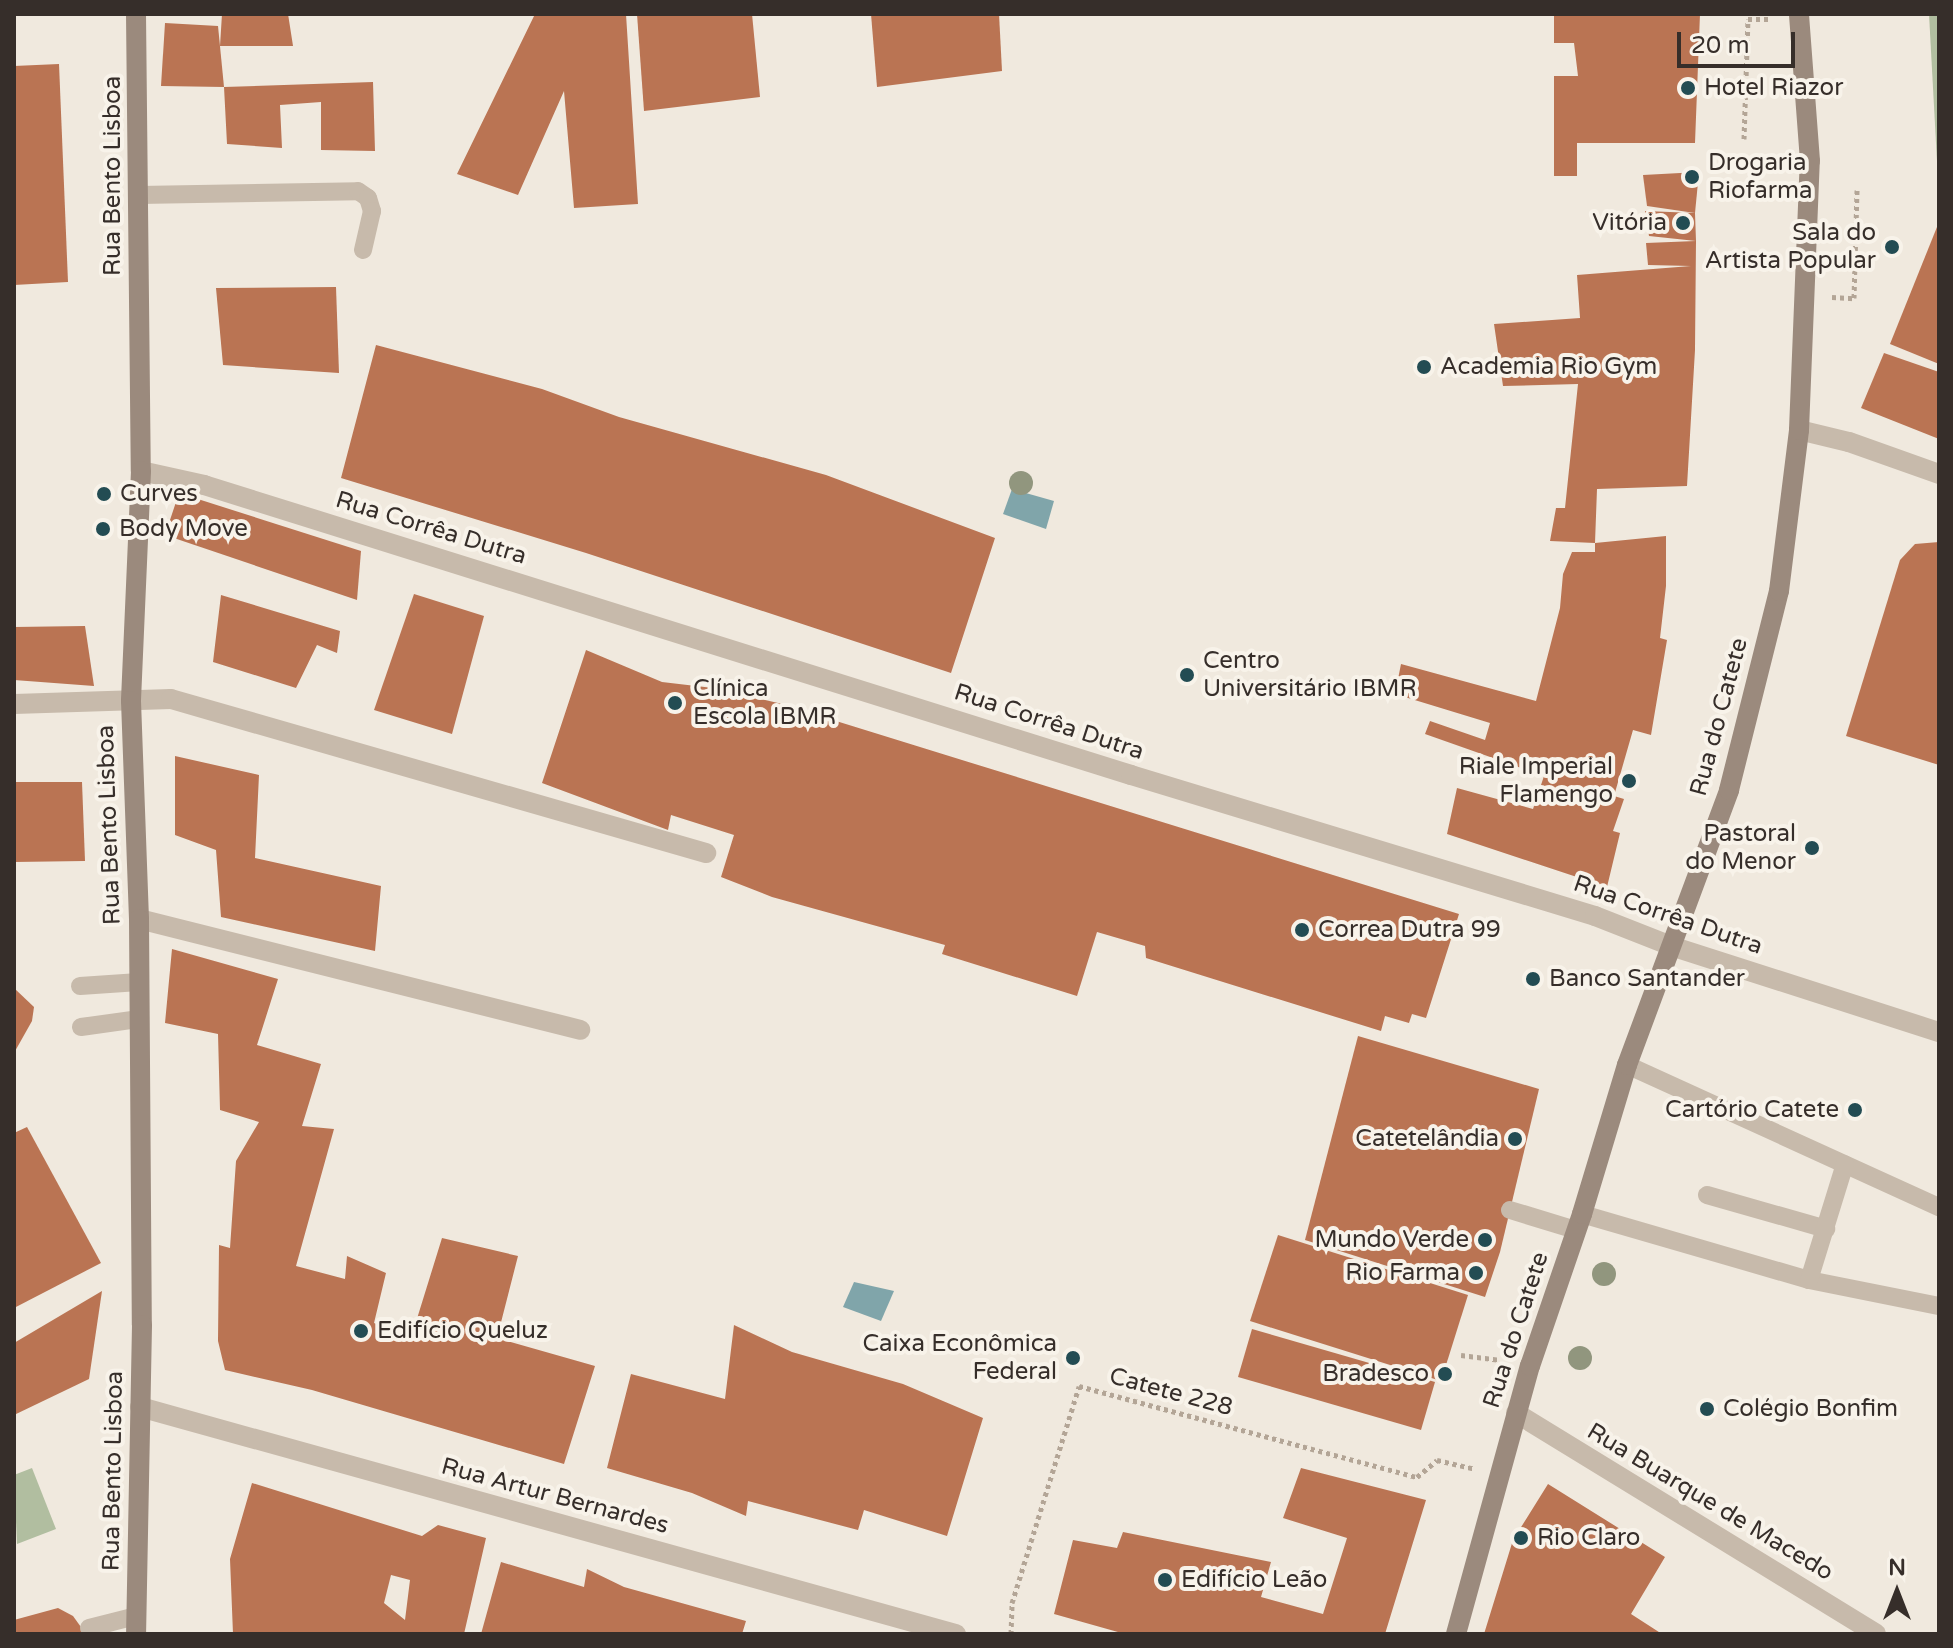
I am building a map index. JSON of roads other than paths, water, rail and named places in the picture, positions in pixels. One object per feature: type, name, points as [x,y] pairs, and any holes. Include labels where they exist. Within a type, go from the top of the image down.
[{"type":"main road","name":"Rua Bento Lisboa","points":[[136,14],[141,471],[131,701],[139,919],[140,1407],[136,1625]]},
{"type":"main road","name":"Rua do Catete","points":[[1456,1634],[1530,1366],[1579,1222],[1627,1065],[1729,790],[1779,591],[1799,430],[1810,161],[1799,14]]},
{"type":"street","points":[[1799,430],[1849,442],[1939,474]]},
{"type":"street","name":"Rua Corrêa Dutra","points":[[141,471],[216,489],[1131,775],[1580,911],[1671,946],[1939,1032]]},
{"type":"street","points":[[14,704],[171,699],[706,853]]},
{"type":"street","points":[[139,919],[580,1030]]},
{"type":"street","name":"Rua Artur Bernardes","points":[[140,1407],[956,1634]]},
{"type":"street","name":"Rua Buarque de Macedo","points":[[1516,1413],[1876,1634]]},
{"type":"lane","points":[[139,195],[358,191],[368,198],[372,211],[363,250]]},
{"type":"lane","points":[[80,986],[139,982]]},
{"type":"lane","points":[[81,1027],[139,1019]]},
{"type":"lane","points":[[1627,1065],[1939,1207]]},
{"type":"lane","points":[[1809,1280],[1845,1164]]},
{"type":"lane","points":[[1707,1195],[1826,1229]]},
{"type":"lane","points":[[1510,1210],[1579,1222],[1809,1280],[1939,1306]]},
{"type":"lane","points":[[89,1628],[136,1625]]},
{"type":"water","points":[[1012,489],[1054,501],[1046,529],[1003,514]]},
{"type":"water","points":[[854,1282],[894,1291],[881,1321],[843,1307]]},
{"type":"place","name":"Hotel Riazor","points":[[1688,88]]},
{"type":"place","name":"Drogaria Riofarma","points":[[1692,177]]},
{"type":"place","name":"Vitória","points":[[1683,223]]},
{"type":"place","name":"Sala do Artista Popular","points":[[1892,247]]},
{"type":"place","name":"Academia Rio Gym","points":[[1424,367]]},
{"type":"place","name":"Curves","points":[[104,494]]},
{"type":"place","name":"Body Move","points":[[103,529]]},
{"type":"place","name":"Centro Universitário IBMR","points":[[1187,675]]},
{"type":"place","name":"Clínica Escola IBMR","points":[[675,703]]},
{"type":"place","name":"Riale Imperial Flamengo","points":[[1629,781]]},
{"type":"place","name":"Pastoral do Menor","points":[[1812,848]]},
{"type":"place","name":"Correa Dutra 99","points":[[1302,930]]},
{"type":"place","name":"Banco Santander","points":[[1533,979]]},
{"type":"place","name":"Cartório Catete","points":[[1855,1110]]},
{"type":"place","name":"Catetelândia","points":[[1515,1139]]},
{"type":"place","name":"Mundo Verde","points":[[1485,1240]]},
{"type":"place","name":"Rio Farma","points":[[1476,1273]]},
{"type":"place","name":"Edifício Queluz","points":[[361,1331]]},
{"type":"place","name":"Caixa Econômica Federal","points":[[1073,1358]]},
{"type":"place","name":"Bradesco","points":[[1445,1374]]},
{"type":"place","name":"Colégio Bonfim","points":[[1707,1409]]},
{"type":"place","name":"Rio Claro","points":[[1521,1538]]},
{"type":"place","name":"Edifício Leão","points":[[1165,1580]]}]
